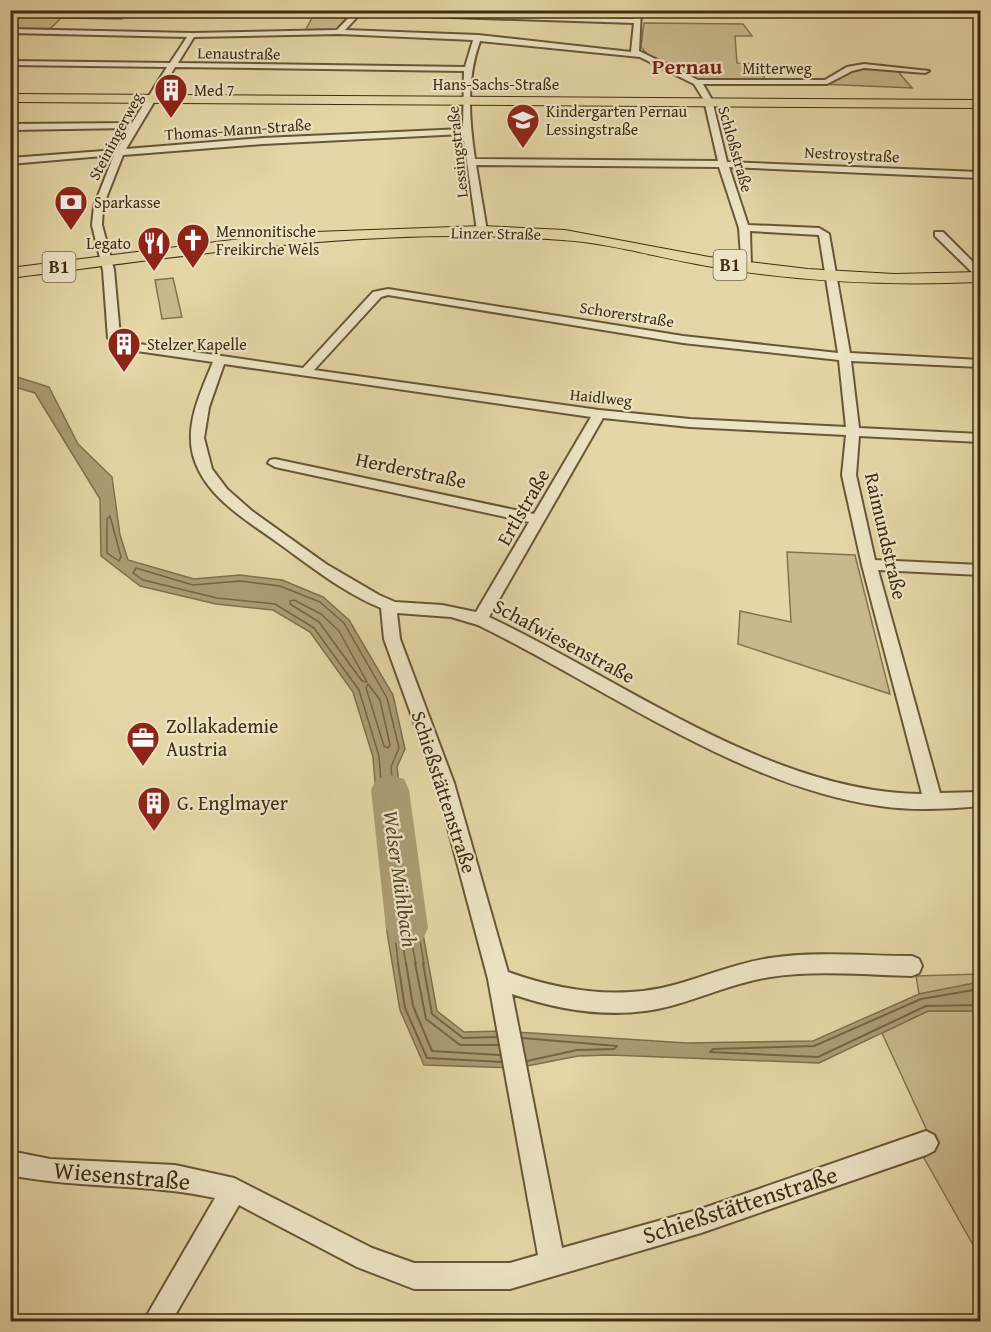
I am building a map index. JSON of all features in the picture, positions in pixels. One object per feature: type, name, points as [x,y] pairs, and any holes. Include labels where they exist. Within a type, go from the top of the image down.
[{"type":"main road","name":"Hans-Sachs-Straße","points":[[10,98],[150,101],[981,104]]},
{"type":"main road","name":"Linzer Straße","points":[[10,273],[287,238],[482,231],[565,235],[746,268],[830,276],[894,279],[981,276]]},
{"type":"street","points":[[638,10],[634,47],[639,55]]},
{"type":"street","points":[[339,32],[358,12],[637,21]]},
{"type":"street","points":[[489,38],[494,16]]},
{"type":"street","points":[[10,31],[192,35],[339,32],[478,37],[639,55],[697,82]]},
{"type":"street","name":"Steiningerweg","points":[[107,261],[97,225],[98,206],[106,178],[123,152],[136,124],[192,35]]},
{"type":"street","name":"Lessingstraße","points":[[478,37],[466,69],[470,162],[482,231]]},
{"type":"street","name":"Lenaustraße","points":[[10,63],[466,69]]},
{"type":"street","name":"Mitterweg","points":[[697,82],[827,82],[850,69],[864,66],[925,71]]},
{"type":"street","name":"Schloßstraße","points":[[697,82],[705,91],[722,164],[745,228],[749,248],[746,268]]},
{"type":"street","points":[[10,127],[136,124]]},
{"type":"street","name":"Thomas-Mann-Straße","points":[[10,161],[356,136],[468,131]]},
{"type":"street","name":"Nestroystraße","points":[[470,162],[603,161],[722,164],[981,176]]},
{"type":"street","points":[[745,228],[819,231],[824,234],[830,276]]},
{"type":"street","points":[[939,234],[981,276]]},
{"type":"street","points":[[107,261],[114,338],[137,347],[220,360]]},
{"type":"street","name":"Raimundstraße","points":[[830,276],[845,357],[853,431],[849,475],[869,565],[933,801]]},
{"type":"street","name":"Schorerstraße","points":[[304,373],[377,294],[388,292],[767,351],[981,363]]},
{"type":"street","name":"Haidlweg","points":[[220,360],[599,414],[690,423],[981,438]]},
{"type":"street","name":"Schafwiesenstraße","points":[[220,360],[200,409],[197,426],[197,445],[203,465],[214,484],[240,509],[312,560],[389,606],[417,608],[480,619],[520,637],[688,732],[735,754],[868,797],[904,801],[981,799]]},
{"type":"street","name":"Ertlstraße","points":[[480,619],[599,414]]},
{"type":"street","name":"Herderstraße","points":[[275,463],[538,519]]},
{"type":"street","points":[[869,565],[981,570]]},
{"type":"street","name":"Schießstättenstraße","points":[[389,606],[392,639],[445,783],[499,979],[552,1264]]},
{"type":"street","points":[[499,979],[531,991],[609,1004],[648,1001],[753,970],[810,966],[912,966]]},
{"type":"street","name":"Schießstättenstraße","points":[[234,1190],[366,1258],[414,1276],[510,1276],[701,1221],[926,1143]]},
{"type":"street","name":"Wiesenstraße","points":[[10,1163],[50,1171],[175,1177],[234,1190]]},
{"type":"street","points":[[156,1322],[234,1190]]},
{"type":"shaded area","points":[[226,10],[434,11],[433,13],[353,11],[336,30],[305,31],[314,14],[223,14]]},
{"type":"shaded area","points":[[11,11],[129,11],[122,19],[61,18],[50,29],[11,29]]},
{"type":"shaded area","points":[[644,23],[743,24],[752,36],[735,36],[737,63],[762,64],[765,81],[701,81],[647,54],[641,47]]},
{"type":"shaded area","points":[[863,65],[894,67],[912,88],[821,84],[847,67]]},
{"type":"shaded area","points":[[173,278],[182,317],[162,319],[155,280]]},
{"type":"shaded area","points":[[787,552],[855,555],[890,694],[738,644],[740,611],[791,622]]},
{"type":"shaded area","points":[[980,974],[980,983],[919,994],[916,976]]},
{"type":"shaded area","points":[[928,1011],[980,1011],[980,1257],[920,1151],[929,1135],[882,1033]]},
{"type":"water","points":[[11,375],[49,387],[78,444],[112,477],[120,535],[128,560],[194,579],[240,575],[282,580],[323,597],[349,620],[393,695],[405,749],[397,767],[405,836],[396,838],[401,880],[411,886],[419,912],[437,1011],[464,1032],[502,1031],[687,1043],[813,1041],[919,994],[974,983],[980,983],[980,1011],[928,1011],[819,1063],[610,1055],[578,1056],[517,1068],[424,1065],[400,1010],[387,932],[373,757],[353,692],[310,632],[273,610],[216,604],[140,586],[101,556],[100,499],[35,393],[11,386]]},
{"type":"waterway","name":"Welser Mühlbach","points":[[390,790],[407,928]]},
{"type":"place","name":"Med 7","points":[[171,119]]},
{"type":"place","name":"Kindergarten Pernau Lessingstraße","points":[[523,149]]},
{"type":"place","name":"Sparkasse","points":[[71,231]]},
{"type":"place","name":"Mennonitische Freikirche Wels","points":[[193,269]]},
{"type":"place","name":"Legato","points":[[154,272]]},
{"type":"place","name":"Stelzer Kapelle","points":[[124,373]]},
{"type":"place","name":"Zollakademie Austria","points":[[143,767]]},
{"type":"place","name":"G. Englmayer","points":[[154,832]]},
{"type":"district","name":"Pernau","points":[[687,66]]}]
